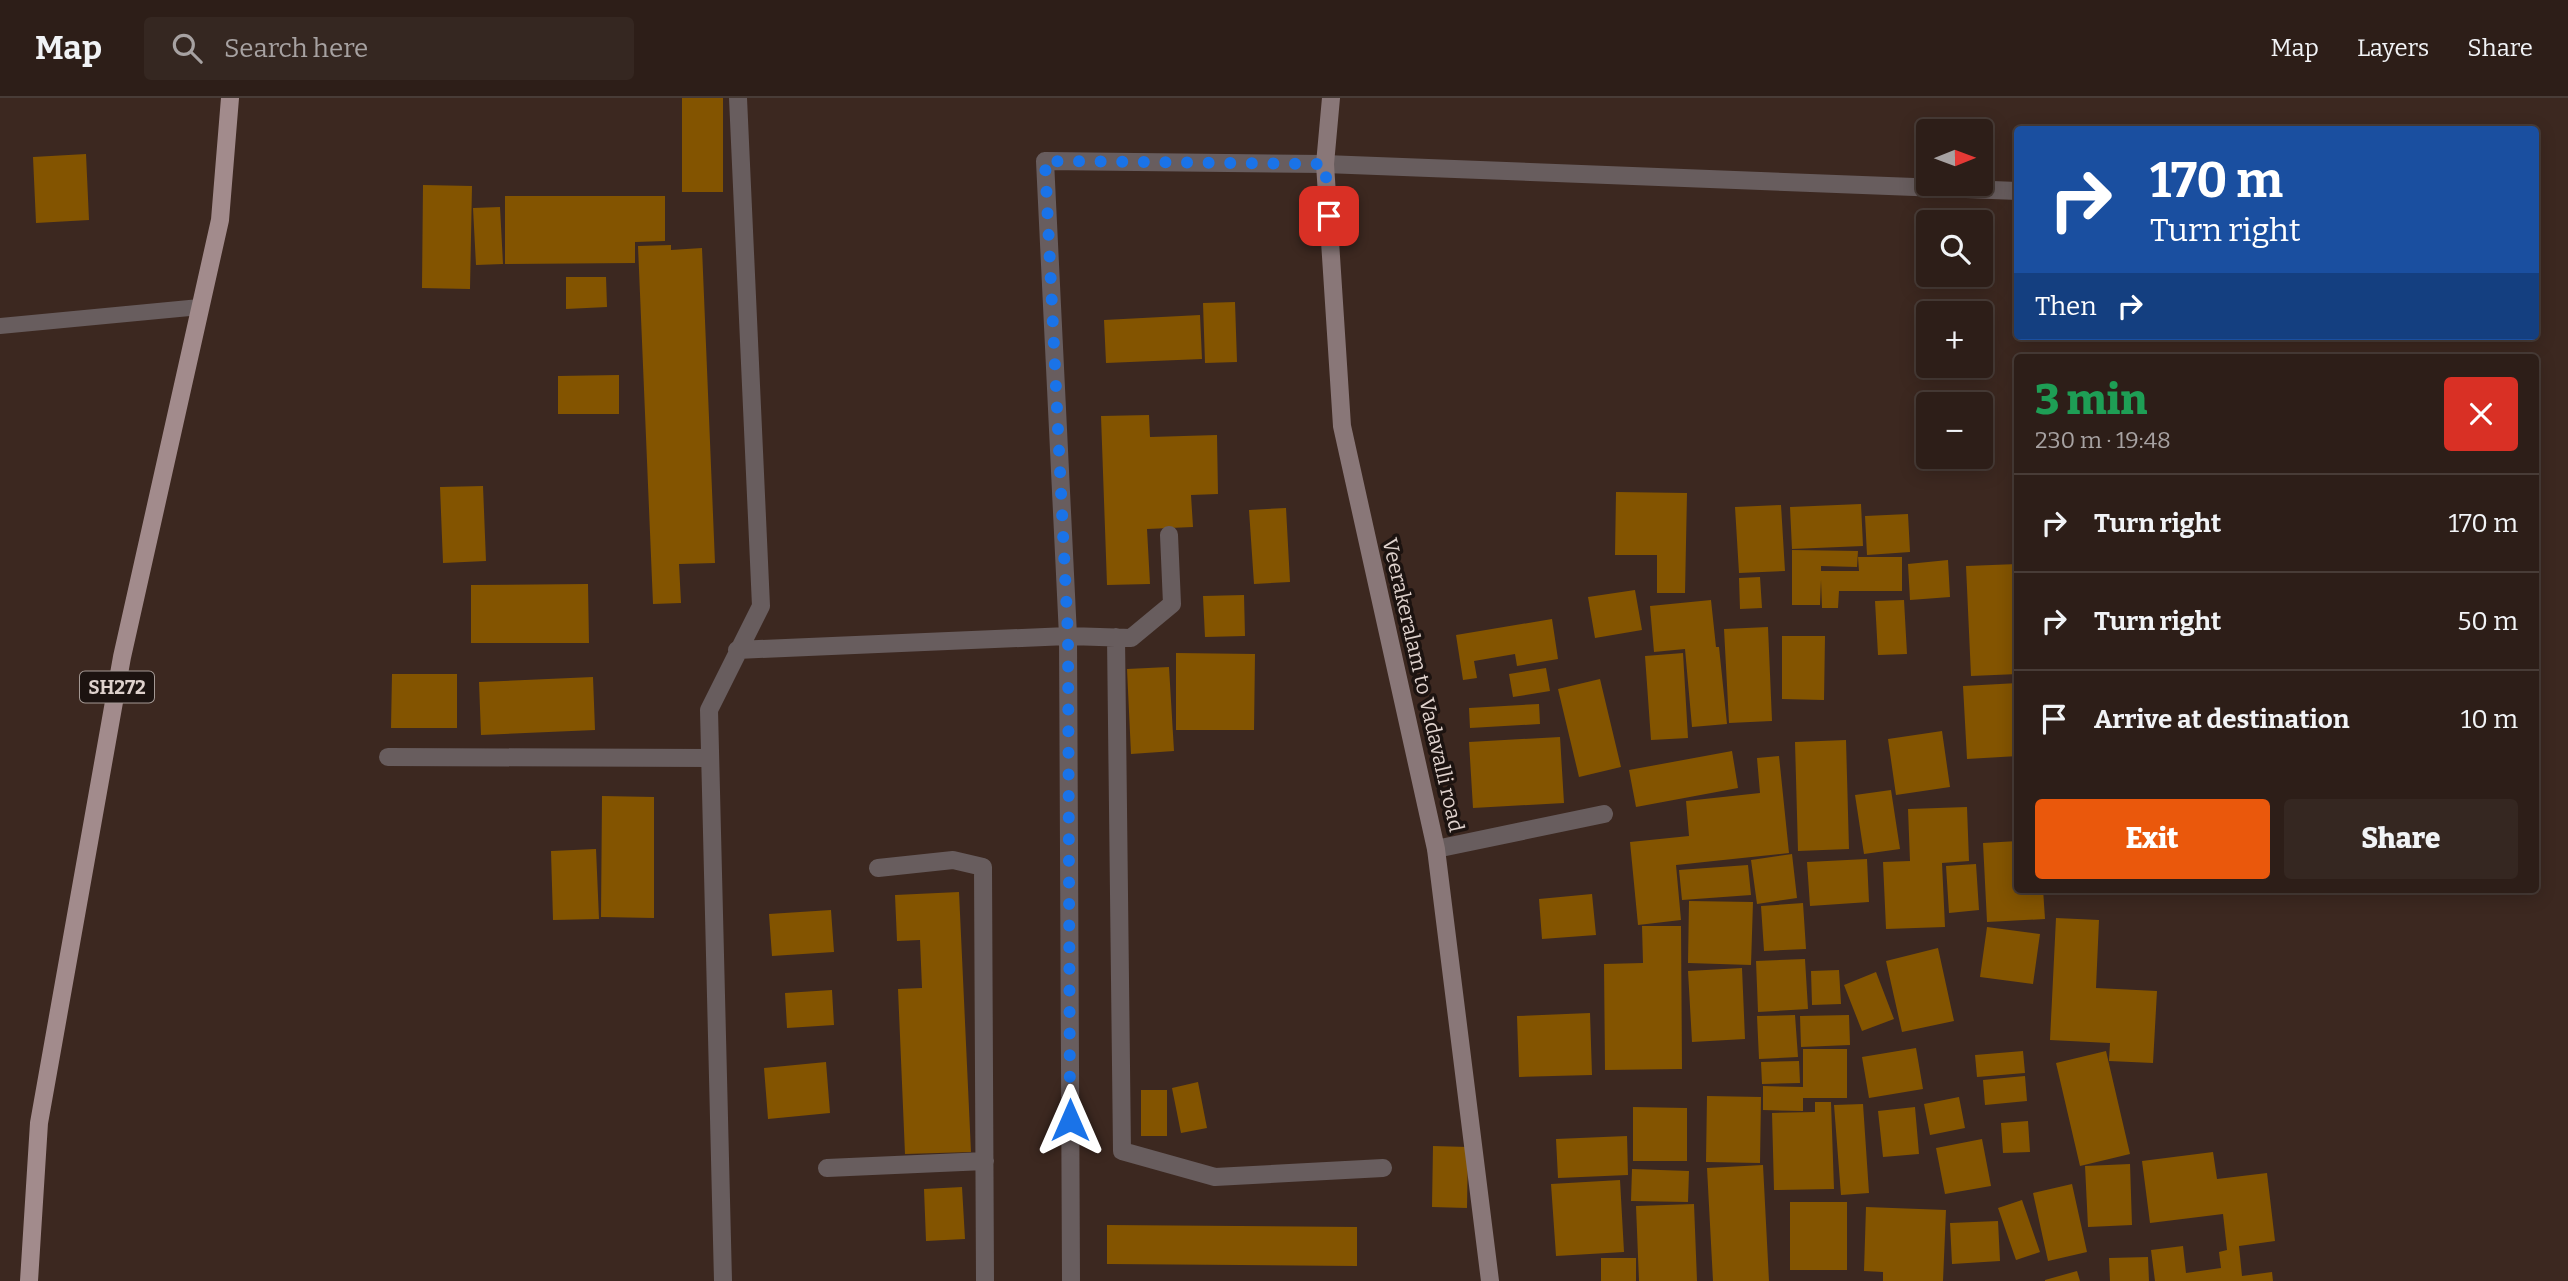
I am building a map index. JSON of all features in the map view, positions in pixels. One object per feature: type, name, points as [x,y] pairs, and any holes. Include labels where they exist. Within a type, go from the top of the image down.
[{"type":"main road","name":"SH272","points":[[29,1281],[39,1123],[122,657],[219,220],[230,98]]},
{"type":"street","points":[[723,1281],[709,710],[761,606],[738,98]]},
{"type":"street","name":"Veerakeralam to Vadavalli road","points":[[1331,98],[1325,164],[1342,426],[1436,849],[1490,1281]]},
{"type":"street","points":[[1071,1281],[1068,636],[1045,161],[1325,164],[2014,191]]},
{"type":"street","points":[[737,650],[1068,636],[1131,638],[1172,604],[1168,535]]},
{"type":"street","points":[[1116,637],[1122,1151],[1215,1177],[1383,1168]]},
{"type":"street","points":[[388,757],[710,758]]},
{"type":"street","points":[[1436,849],[1604,814]]},
{"type":"street","points":[[877,869],[953,860],[984,867],[985,1281]]},
{"type":"street","points":[[827,1168],[985,1160]]},
{"type":"lane","points":[[0,326],[200,307]]},
{"type":"building","points":[[682,98],[723,98],[723,192],[682,192]]},
{"type":"building","points":[[86,154],[89,220],[36,223],[33,157]]},
{"type":"building","points":[[423,185],[472,186],[470,289],[422,288]]},
{"type":"building","points":[[505,196],[665,196],[665,241],[635,242],[635,263],[505,264]]},
{"type":"building","points":[[500,207],[503,264],[476,265],[473,208]]},
{"type":"building","points":[[671,245],[671,250],[702,248],[715,563],[679,564],[681,603],[653,604],[638,246]]},
{"type":"building","points":[[566,277],[606,277],[607,307],[566,309]]},
{"type":"building","points":[[1235,302],[1237,362],[1205,363],[1203,303]]},
{"type":"building","points":[[1200,315],[1202,359],[1106,363],[1104,320]]},
{"type":"building","points":[[619,375],[619,414],[558,414],[558,376]]},
{"type":"building","points":[[1149,415],[1150,437],[1217,435],[1218,494],[1191,495],[1193,527],[1147,529],[1150,584],[1107,585],[1101,416]]},
{"type":"building","points":[[483,486],[486,561],[443,563],[440,487]]},
{"type":"building","points":[[1616,492],[1687,493],[1685,593],[1657,593],[1657,555],[1615,555]]},
{"type":"building","points":[[1861,504],[1863,546],[1792,549],[1790,507]]},
{"type":"building","points":[[1781,505],[1785,571],[1739,573],[1735,507]]},
{"type":"building","points":[[1286,508],[1290,582],[1254,584],[1249,510]]},
{"type":"building","points":[[1908,514],[1910,552],[1867,555],[1865,516]]},
{"type":"building","points":[[1792,550],[1858,551],[1857,567],[1821,566],[1821,571],[1859,571],[1858,557],[1902,557],[1902,591],[1839,591],[1838,608],[1822,608],[1821,580],[1820,605],[1792,605]]},
{"type":"building","points":[[1948,560],[1950,597],[1910,600],[1908,564]]},
{"type":"building","points":[[2014,564],[2014,674],[1971,676],[1966,566]]},
{"type":"building","points":[[1760,577],[1762,608],[1740,609],[1739,578]]},
{"type":"building","points":[[588,584],[589,643],[471,643],[471,585]]},
{"type":"building","points":[[1635,590],[1642,630],[1595,638],[1588,597]]},
{"type":"building","points":[[1244,595],[1245,636],[1205,637],[1203,596]]},
{"type":"building","points":[[1711,600],[1727,724],[1692,727],[1685,649],[1654,652],[1650,606]]},
{"type":"building","points":[[1904,600],[1907,654],[1878,655],[1875,601]]},
{"type":"building","points":[[1552,619],[1558,659],[1517,666],[1515,654],[1474,661],[1477,678],[1463,680],[1456,635]]},
{"type":"building","points":[[1768,627],[1772,721],[1729,723],[1724,629]]},
{"type":"building","points":[[1782,636],[1825,636],[1824,700],[1782,699]]},
{"type":"building","points":[[1176,653],[1255,654],[1254,730],[1176,730]]},
{"type":"building","points":[[1683,653],[1688,738],[1651,740],[1645,656]]},
{"type":"building","points":[[1169,667],[1174,751],[1131,754],[1127,669]]},
{"type":"building","points":[[1546,668],[1550,691],[1513,697],[1509,674]]},
{"type":"building","points":[[392,674],[457,674],[457,728],[391,728]]},
{"type":"building","points":[[593,677],[595,730],[481,735],[479,682]]},
{"type":"building","points":[[1600,679],[1621,767],[1579,777],[1558,689]]},
{"type":"building","points":[[2014,683],[2014,756],[1967,759],[1963,686]]},
{"type":"building","points":[[1539,704],[1540,724],[1470,728],[1469,708]]},
{"type":"building","points":[[1942,731],[1950,787],[1896,795],[1888,739]]},
{"type":"building","points":[[1560,737],[1564,803],[1473,808],[1469,742]]},
{"type":"building","points":[[1846,740],[1849,849],[1798,851],[1795,742]]},
{"type":"building","points":[[1732,751],[1738,788],[1636,807],[1629,770]]},
{"type":"building","points":[[1779,756],[1789,853],[1676,865],[1681,920],[1638,925],[1630,842],[1689,836],[1686,801],[1760,793],[1757,758]]},
{"type":"building","points":[[1891,790],[1900,849],[1864,854],[1855,795]]},
{"type":"building","points":[[602,796],[654,797],[654,918],[601,917]]},
{"type":"building","points":[[1967,807],[1969,861],[1942,863],[1945,927],[1886,929],[1883,862],[1910,861],[1908,809]]},
{"type":"building","points":[[2014,841],[2014,893],[2043,893],[2045,919],[1987,922],[1983,843]]},
{"type":"building","points":[[596,849],[599,919],[553,920],[551,851]]},
{"type":"building","points":[[1792,854],[1797,898],[1757,904],[1751,860]]},
{"type":"building","points":[[1867,859],[1869,902],[1810,906],[1807,862]]},
{"type":"building","points":[[1976,864],[1979,910],[1949,913],[1946,866]]},
{"type":"building","points":[[1748,865],[1751,895],[1682,900],[1679,870]]},
{"type":"building","points":[[959,892],[971,1152],[905,1154],[898,989],[922,988],[920,940],[897,941],[895,895]]},
{"type":"building","points":[[1592,894],[1596,935],[1542,939],[1539,899]]},
{"type":"building","points":[[1689,901],[1753,902],[1751,965],[1688,963]]},
{"type":"building","points":[[1803,903],[1806,949],[1764,951],[1761,906]]},
{"type":"building","points":[[831,910],[834,952],[772,956],[769,914]]},
{"type":"building","points":[[2056,918],[2099,920],[2096,988],[2157,991],[2153,1063],[2109,1061],[2110,1043],[2050,1040]]},
{"type":"building","points":[[1642,926],[1681,926],[1682,1069],[1605,1070],[1604,964],[1643,963]]},
{"type":"building","points":[[1987,927],[2040,934],[2033,984],[1980,977]]},
{"type":"building","points":[[1938,948],[1954,1021],[1902,1032],[1886,961]]},
{"type":"building","points":[[1805,959],[1808,1009],[1758,1012],[1756,961]]},
{"type":"building","points":[[1742,968],[1745,1039],[1692,1042],[1688,971]]},
{"type":"building","points":[[1839,970],[1841,1004],[1812,1005],[1811,971]]},
{"type":"building","points":[[1876,972],[1894,1019],[1862,1031],[1844,985]]},
{"type":"building","points":[[832,990],[834,1025],[787,1028],[785,993]]},
{"type":"building","points":[[1590,1013],[1592,1075],[1519,1077],[1517,1016]]},
{"type":"building","points":[[1795,1015],[1798,1057],[1759,1059],[1757,1016]]},
{"type":"building","points":[[1849,1015],[1850,1045],[1801,1047],[1800,1016]]},
{"type":"building","points":[[1916,1048],[1923,1089],[1869,1098],[1862,1057]]},
{"type":"building","points":[[1803,1049],[1847,1049],[1847,1098],[1803,1098],[1803,1111],[1763,1110],[1763,1086],[1803,1087]]},
{"type":"building","points":[[2023,1051],[2025,1073],[1977,1077],[1975,1055]]},
{"type":"building","points":[[2106,1051],[2130,1154],[2080,1166],[2056,1063]]},
{"type":"building","points":[[1799,1061],[1800,1083],[1762,1084],[1761,1062]]},
{"type":"building","points":[[826,1062],[830,1113],[768,1119],[764,1068]]},
{"type":"building","points":[[2025,1076],[2027,1101],[1985,1105],[1983,1080]]},
{"type":"building","points":[[1198,1082],[1207,1128],[1181,1133],[1172,1088]]},
{"type":"building","points":[[1141,1090],[1167,1090],[1167,1136],[1141,1136]]},
{"type":"building","points":[[1707,1096],[1761,1097],[1760,1163],[1706,1162]]},
{"type":"building","points":[[1959,1097],[1965,1128],[1930,1135],[1924,1104]]},
{"type":"building","points":[[1815,1102],[1831,1102],[1834,1189],[1774,1190],[1772,1113],[1815,1112]]},
{"type":"building","points":[[1863,1104],[1869,1193],[1841,1195],[1834,1105]]},
{"type":"building","points":[[1633,1107],[1687,1108],[1687,1161],[1633,1161]]},
{"type":"building","points":[[1915,1107],[1919,1154],[1883,1157],[1878,1111]]},
{"type":"building","points":[[2028,1121],[2030,1152],[2003,1153],[2001,1123]]},
{"type":"building","points":[[1627,1136],[1628,1175],[1558,1178],[1556,1139]]},
{"type":"building","points":[[1982,1139],[1991,1186],[1945,1194],[1936,1148]]},
{"type":"building","points":[[1433,1146],[1468,1147],[1467,1208],[1432,1207]]},
{"type":"building","points":[[2213,1152],[2217,1179],[2267,1173],[2275,1241],[2239,1246],[2242,1276],[2272,1272],[2273,1281],[2155,1281],[2151,1250],[2183,1246],[2186,1273],[2221,1268],[2219,1252],[2227,1250],[2223,1214],[2150,1223],[2142,1161]]},
{"type":"building","points":[[2130,1164],[2132,1225],[2088,1227],[2085,1166]]},
{"type":"building","points":[[1763,1165],[1769,1281],[1713,1281],[1707,1168]]},
{"type":"building","points":[[1632,1169],[1689,1171],[1688,1202],[1631,1201]]},
{"type":"building","points":[[1620,1180],[1624,1252],[1556,1256],[1551,1184]]},
{"type":"building","points":[[2072,1184],[2087,1252],[2048,1261],[2033,1193]]},
{"type":"building","points":[[962,1187],[965,1239],[926,1241],[924,1189]]},
{"type":"building","points":[[2022,1200],[2040,1252],[2016,1260],[1998,1208]]},
{"type":"building","points":[[1790,1202],[1847,1202],[1847,1270],[1790,1270]]},
{"type":"building","points":[[1694,1204],[1697,1281],[1639,1281],[1636,1206]]},
{"type":"building","points":[[1866,1207],[1946,1210],[1943,1281],[1883,1281],[1883,1272],[1864,1271]]},
{"type":"building","points":[[1998,1221],[2000,1261],[1952,1264],[1950,1223]]},
{"type":"building","points":[[1107,1225],[1357,1227],[1357,1266],[1107,1264]]},
{"type":"building","points":[[2148,1257],[2149,1281],[2110,1281],[2109,1258]]},
{"type":"building","points":[[1601,1258],[1636,1258],[1636,1281],[1601,1281]]},
{"type":"building","points":[[2077,1271],[2080,1281],[2045,1281],[2045,1280]]},
{"type":"route","points":[[1070,1120],[1068,636],[1045,161],[1325,164],[1329,216]]}]
